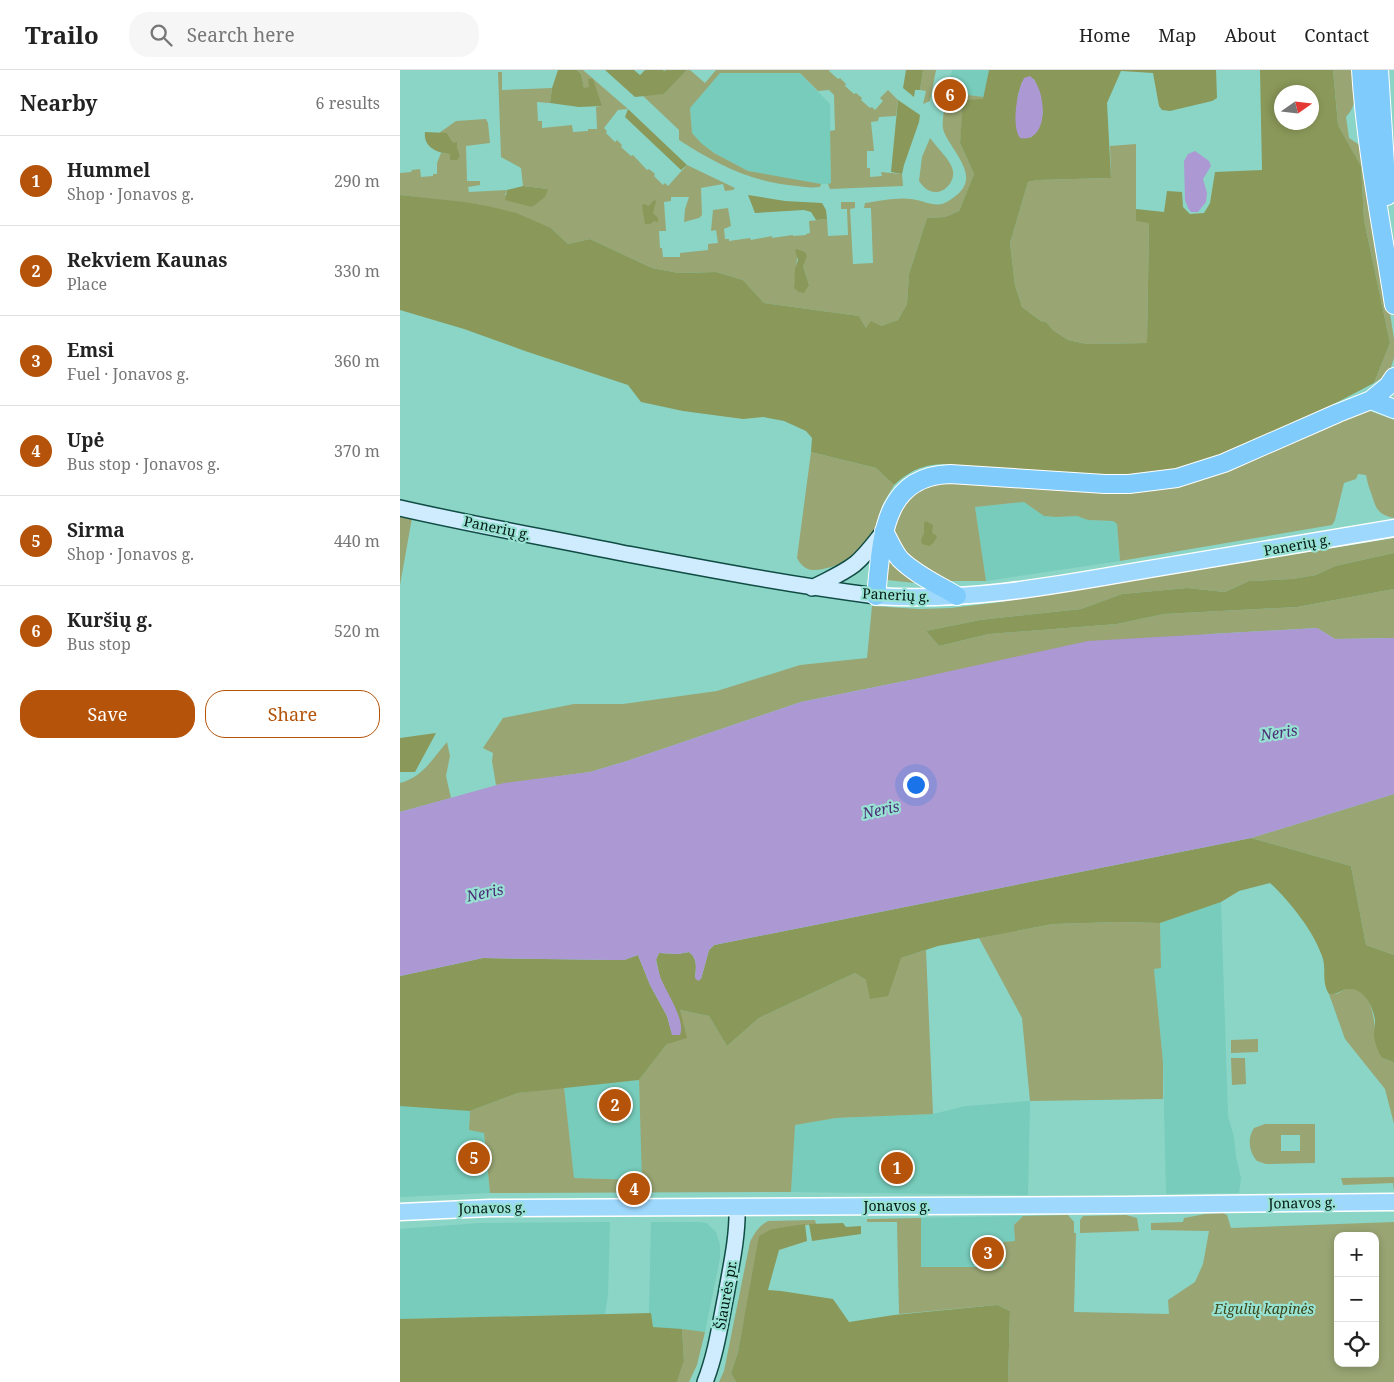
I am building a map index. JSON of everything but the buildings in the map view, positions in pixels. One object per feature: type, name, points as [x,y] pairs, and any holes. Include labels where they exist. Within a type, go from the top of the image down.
[{"type":"highway","points":[[1362,70],[1394,244]]},
{"type":"highway","points":[[1362,70],[1363,98],[1394,305]]},
{"type":"highway","points":[[1369,70],[1390,110]]},
{"type":"highway","points":[[1381,70],[1388,206]]},
{"type":"highway","points":[[1381,70],[1394,136]]},
{"type":"highway","points":[[876,596],[884,531],[891,509],[899,497],[913,484],[926,477],[950,474],[1105,484],[1129,484],[1177,478],[1224,463],[1371,400],[1388,386],[1394,377]]},
{"type":"highway","points":[[1371,400],[1394,409]]},
{"type":"highway","points":[[884,531],[892,547],[903,561],[918,573],[958,596]]},
{"type":"main road","name":"Panerių g.","points":[[400,508],[531,535],[812,588],[908,598],[958,596],[1094,579],[1394,528]]},
{"type":"main road","points":[[812,588],[855,564],[884,531]]},
{"type":"main road","name":"Jonavos g.","points":[[400,1212],[490,1208],[1394,1202]]},
{"type":"main road","name":"Šiaurės pr.","points":[[705,1382],[714,1361],[727,1288],[737,1221],[737,1207]]},
{"type":"shaded area","points":[[558,70],[577,70],[581,74],[584,88],[589,87],[588,79],[593,79],[602,106],[579,107],[550,103],[552,88]]},
{"type":"shaded area","points":[[605,70],[634,70],[640,75],[645,70],[687,70],[664,94],[635,97]]},
{"type":"shaded area","points":[[906,70],[923,70],[920,90],[915,90],[914,97],[903,88]]},
{"type":"shaded area","points":[[952,70],[989,70],[984,97],[960,95],[960,92],[948,90]]},
{"type":"shaded area","points":[[989,70],[1216,70],[1217,98],[1212,101],[1170,111],[1162,110],[1159,106],[1153,73],[1121,71],[1107,103],[1111,178],[1037,180],[1028,182],[1010,243],[1015,285],[1022,307],[1041,321],[1046,322],[1053,330],[1068,340],[1087,344],[1147,343],[1149,223],[1136,221],[1136,209],[1164,212],[1167,191],[1182,192],[1183,207],[1190,214],[1204,213],[1210,203],[1215,172],[1262,170],[1260,70],[1333,70],[1338,125],[1361,166],[1364,220],[1390,343],[1374,383],[1332,405],[1207,462],[1164,472],[1096,476],[944,464],[917,469],[894,485],[876,468],[811,452],[812,438],[806,431],[784,421],[763,417],[743,419],[683,411],[641,402],[628,385],[464,329],[400,310],[400,195],[464,202],[516,213],[551,228],[568,244],[590,239],[652,268],[679,273],[716,272],[743,280],[764,303],[859,316],[866,328],[871,321],[881,326],[898,320],[907,304],[909,274],[927,218],[945,217],[959,211],[974,174],[960,143],[963,100],[983,99]],"holes":[[[1034,79],[1040,95],[1042,118],[1036,132],[1030,138],[1017,112],[1018,95],[1022,82]]]},
{"type":"shaded area","points":[[720,73],[800,73],[830,104],[831,184],[817,184],[748,171],[714,153],[701,143],[692,133],[690,107]]},
{"type":"shaded area","points":[[898,100],[920,115],[902,174],[891,172]]},
{"type":"shaded area","points":[[628,109],[687,165],[681,170],[625,117]]},
{"type":"shaded area","points":[[425,132],[447,133],[453,143],[457,142],[460,156],[457,160],[450,160],[450,154],[436,151],[432,148],[426,142]]},
{"type":"shaded area","points":[[523,186],[548,189],[545,197],[532,207],[505,200],[507,190]]},
{"type":"shaded area","points":[[748,195],[785,201],[822,203],[826,210],[827,219],[816,220],[811,212],[804,210],[755,213]]},
{"type":"shaded area","points":[[654,200],[656,201],[653,213],[658,218],[658,222],[654,221],[650,224],[645,224],[642,205],[649,206]]},
{"type":"shaded area","points":[[798,249],[805,252],[807,256],[803,266],[809,285],[804,293],[794,288],[795,269],[798,260],[795,250]]},
{"type":"shaded area","points":[[1024,502],[1044,516],[1077,516],[1088,520],[1113,521],[1117,524],[1120,561],[986,581],[975,507]]},
{"type":"shaded area","points":[[926,521],[933,525],[932,533],[937,536],[930,546],[922,544],[921,540]]},
{"type":"shaded area","points":[[1394,553],[1394,589],[1297,607],[1164,614],[1117,624],[989,634],[939,646],[926,631],[980,620],[1081,609],[1122,594],[1187,588],[1225,592],[1249,581],[1292,579],[1316,575],[1335,566]]},
{"type":"shaded area","points":[[436,733],[415,772],[400,772],[400,738]]},
{"type":"shaded area","points":[[1251,838],[1351,866],[1366,945],[1394,955],[1394,1063],[1382,1058],[1378,1051],[1374,1036],[1375,1021],[1368,1000],[1361,993],[1351,989],[1329,994],[1325,985],[1322,956],[1313,937],[1293,907],[1270,883],[1239,891],[1221,902],[1160,923],[1053,924],[938,946],[901,958],[888,996],[870,999],[866,980],[855,973],[759,1018],[727,1046],[709,1016],[680,1010],[687,1038],[667,1044],[639,1080],[518,1093],[470,1111],[400,1106],[400,976],[483,958],[624,960],[638,955],[650,985],[667,1016],[672,1034],[675,1009],[660,978],[656,959],[659,953],[678,954],[689,952],[695,961],[695,978],[701,979],[709,950],[714,945]]},
{"type":"shaded area","points":[[1221,902],[1228,1116],[1234,1137],[1241,1178],[1239,1193],[1166,1194],[1163,1062],[1154,969],[1161,967],[1160,923]]},
{"type":"shaded area","points":[[639,1080],[643,1180],[574,1178],[564,1087]]},
{"type":"shaded area","points":[[1030,1101],[1028,1195],[791,1192],[794,1125],[836,1118],[933,1114],[966,1106]]},
{"type":"shaded area","points":[[400,1106],[470,1111],[469,1130],[484,1132],[490,1193],[400,1197]]},
{"type":"shaded area","points":[[1023,1216],[1014,1225],[1015,1241],[1003,1242],[1003,1267],[921,1267],[921,1218]]},
{"type":"shaded area","points":[[610,1222],[608,1295],[605,1314],[400,1319],[400,1229],[480,1223]]},
{"type":"shaded area","points":[[651,1222],[707,1223],[716,1232],[720,1245],[720,1258],[705,1332],[653,1327],[651,1314],[649,1313]]},
{"type":"shaded area","points":[[843,1223],[846,1227],[861,1226],[861,1234],[812,1241],[809,1224]]},
{"type":"shaded area","points":[[805,1224],[807,1241],[779,1250],[768,1290],[833,1299],[849,1322],[894,1315],[997,1305],[1010,1311],[1008,1382],[736,1382],[731,1373],[738,1352],[759,1236],[772,1229]]},
{"type":"shaded area","points":[[651,1313],[653,1327],[682,1329],[684,1361],[677,1382],[400,1382],[400,1319]]},
{"type":"green space","points":[[577,70],[583,70],[628,109],[618,110],[604,128],[607,131],[606,133],[615,142],[617,140],[622,145],[621,147],[631,156],[633,155],[647,170],[649,169],[655,174],[654,176],[663,185],[665,183],[668,186],[687,165],[735,188],[725,191],[723,184],[701,188],[702,215],[699,218],[684,222],[685,209],[689,197],[671,197],[671,201],[664,202],[666,231],[659,231],[660,248],[662,248],[663,257],[680,257],[680,253],[708,250],[708,244],[718,243],[716,230],[711,231],[713,210],[728,208],[731,226],[724,229],[725,239],[729,239],[729,241],[750,238],[751,240],[772,236],[772,238],[806,235],[810,233],[809,221],[827,219],[828,236],[848,235],[847,209],[841,209],[841,202],[855,202],[855,208],[850,209],[853,264],[873,263],[871,208],[864,208],[865,203],[906,199],[942,204],[958,194],[964,187],[965,171],[943,129],[945,105],[950,105],[951,100],[955,101],[956,93],[952,91],[984,97],[983,100],[964,100],[960,143],[974,174],[959,211],[945,217],[927,218],[909,274],[907,304],[898,320],[881,326],[866,328],[859,316],[764,303],[743,280],[716,272],[679,273],[652,268],[590,239],[568,244],[551,228],[483,205],[400,195],[400,173],[420,169],[421,177],[433,176],[433,174],[437,174],[437,163],[441,153],[450,154],[450,159],[460,156],[447,133],[439,133],[456,121],[486,119],[490,143],[466,146],[467,181],[480,181],[480,185],[468,187],[469,192],[507,190],[505,195],[532,207],[548,189],[523,186],[521,168],[501,157],[498,72],[502,72],[502,90],[552,88],[550,103],[537,102],[538,121],[542,121],[542,128],[572,125],[573,132],[597,129],[596,107],[602,106],[589,88],[584,88],[581,74]],"holes":[[[798,249],[805,252],[803,266],[809,285],[794,288]]]},
{"type":"green space","points":[[687,70],[690,70],[705,83],[716,70],[830,70],[854,94],[856,93],[862,98],[861,100],[875,110],[883,101],[880,98],[888,90],[898,100],[896,116],[879,117],[878,121],[871,122],[874,151],[867,151],[867,168],[870,168],[870,177],[882,176],[881,172],[902,174],[903,186],[830,189],[828,184],[831,183],[830,131],[835,130],[834,95],[829,90],[818,91],[800,73],[720,73],[690,108],[692,133],[714,153],[748,171],[821,184],[820,187],[802,187],[765,181],[735,171],[707,157],[679,140],[679,130],[642,95],[664,94]]},
{"type":"green space","points":[[923,70],[936,70],[930,101],[923,104],[926,91],[920,90]]},
{"type":"green space","points":[[1333,70],[1353,70],[1354,101],[1346,117],[1349,138],[1361,146],[1366,158],[1394,339],[1394,358],[1389,373],[1374,383],[1390,343],[1364,220],[1361,166],[1338,125]]},
{"type":"green space","points":[[930,138],[947,158],[953,171],[950,184],[939,192],[928,190],[919,181],[922,157]]},
{"type":"green space","points":[[1136,144],[1136,221],[1149,222],[1147,343],[1087,344],[1068,340],[1053,330],[1046,322],[1041,321],[1022,307],[1015,285],[1010,243],[1028,182],[1037,180],[1111,178],[1110,146]]},
{"type":"green space","points":[[1361,410],[1370,411],[1394,420],[1394,518],[1380,512],[1374,501],[1366,475],[1358,474],[1356,479],[1344,483],[1335,520],[1332,525],[1120,561],[1117,524],[1113,521],[1088,520],[1077,516],[1044,516],[1024,502],[975,507],[986,581],[950,581],[931,576],[901,553],[893,529],[895,518],[912,491],[938,479],[1112,493]]},
{"type":"green space","points":[[811,452],[876,468],[894,485],[880,512],[870,539],[860,552],[847,561],[831,567],[814,570],[804,567],[797,558]]},
{"type":"green space","points":[[400,516],[412,518],[400,585]]},
{"type":"green space","points":[[1394,538],[1394,553],[1335,566],[1316,575],[1292,579],[1249,581],[1225,592],[1187,588],[1122,594],[1081,609],[980,620],[926,631],[939,646],[989,634],[1117,624],[1164,614],[1297,607],[1394,589],[1394,638],[1335,639],[1317,628],[1210,634],[905,681],[801,702],[590,772],[496,785],[492,761],[493,753],[483,748],[503,718],[574,704],[623,704],[717,691],[800,665],[867,658],[872,606],[919,609],[951,608],[1001,602]]},
{"type":"green space","points":[[890,551],[924,584],[887,580]]},
{"type":"green space","points":[[447,742],[450,756],[446,776],[451,798],[400,812],[400,783],[421,772]]},
{"type":"green space","points":[[1394,794],[1394,955],[1366,945],[1351,866],[1251,838]]},
{"type":"green space","points":[[1160,923],[1161,968],[1154,969],[1163,1062],[1163,1099],[1030,1101],[1022,1018],[979,938],[1053,924]]},
{"type":"green space","points":[[926,950],[933,1114],[836,1118],[795,1125],[791,1192],[490,1193],[484,1133],[469,1130],[470,1111],[518,1093],[564,1087],[574,1178],[642,1180],[639,1080],[667,1044],[680,1010],[709,1016],[727,1046],[759,1018],[855,973],[866,980],[901,958]]},
{"type":"green space","points":[[1349,988],[1360,992],[1367,998],[1371,1007],[1378,1049],[1382,1058],[1394,1063],[1394,1124],[1385,1089],[1345,1039],[1329,994],[1336,994]]},
{"type":"green space","points":[[1258,1039],[1258,1052],[1231,1053],[1231,1040]]},
{"type":"green space","points":[[1231,1058],[1245,1058],[1246,1084],[1232,1085]]},
{"type":"green space","points":[[1265,1124],[1315,1124],[1315,1163],[1266,1164],[1257,1161],[1250,1145],[1250,1136],[1254,1128]],"holes":[[[1281,1135],[1300,1135],[1300,1151],[1281,1151]]]},
{"type":"green space","points":[[1394,1177],[1394,1191],[1393,1183],[1343,1185],[1341,1178]]},
{"type":"green space","name":"Eigulių kapinės","points":[[1223,1213],[1227,1215],[1231,1228],[1394,1222],[1394,1382],[1008,1382],[1010,1311],[997,1305],[899,1314],[897,1222],[867,1222],[867,1219],[921,1218],[921,1267],[1003,1267],[1003,1242],[1015,1241],[1014,1225],[1023,1216],[1068,1215],[1074,1222],[1074,1233],[1076,1233],[1074,1312],[1169,1314],[1168,1300],[1195,1282],[1203,1264],[1209,1231],[1151,1230],[1151,1223],[1183,1222],[1184,1218]]},
{"type":"green space","points":[[1126,1215],[1137,1218],[1139,1231],[1080,1233],[1080,1220],[1083,1216]]},
{"type":"green space","points":[[815,1220],[816,1224],[772,1229],[744,1320],[738,1352],[731,1373],[736,1382],[719,1382],[724,1371],[750,1242],[754,1235],[768,1221]]},
{"type":"green space","points":[[682,1329],[705,1332],[697,1365],[689,1382],[677,1382],[684,1361]]},
{"type":"water","points":[[1030,76],[1036,82],[1040,92],[1043,114],[1037,133],[1030,138],[1020,138],[1017,133],[1015,117],[1017,100],[1024,78]]},
{"type":"water","points":[[1195,151],[1209,161],[1211,166],[1203,179],[1207,193],[1206,202],[1198,212],[1191,212],[1185,200],[1184,161],[1188,154]]},
{"type":"water","name":"Neris","points":[[1317,628],[1335,639],[1394,638],[1394,794],[1251,838],[714,945],[709,950],[701,979],[698,981],[695,978],[695,961],[689,952],[678,954],[659,953],[656,960],[657,967],[678,1015],[681,1029],[680,1035],[672,1035],[667,1016],[650,985],[638,955],[624,960],[483,958],[400,976],[400,812],[504,783],[590,772],[801,702],[1088,641]]},
{"type":"place","name":"Kuršių g.","points":[[950,95]]},
{"type":"place","name":"Rekviem Kaunas","points":[[615,1105]]},
{"type":"place","name":"Sirma","points":[[474,1158]]},
{"type":"place","name":"Hummel","points":[[897,1168]]},
{"type":"place","name":"Upė","points":[[634,1189]]},
{"type":"place","name":"Emsi","points":[[988,1253]]}]
